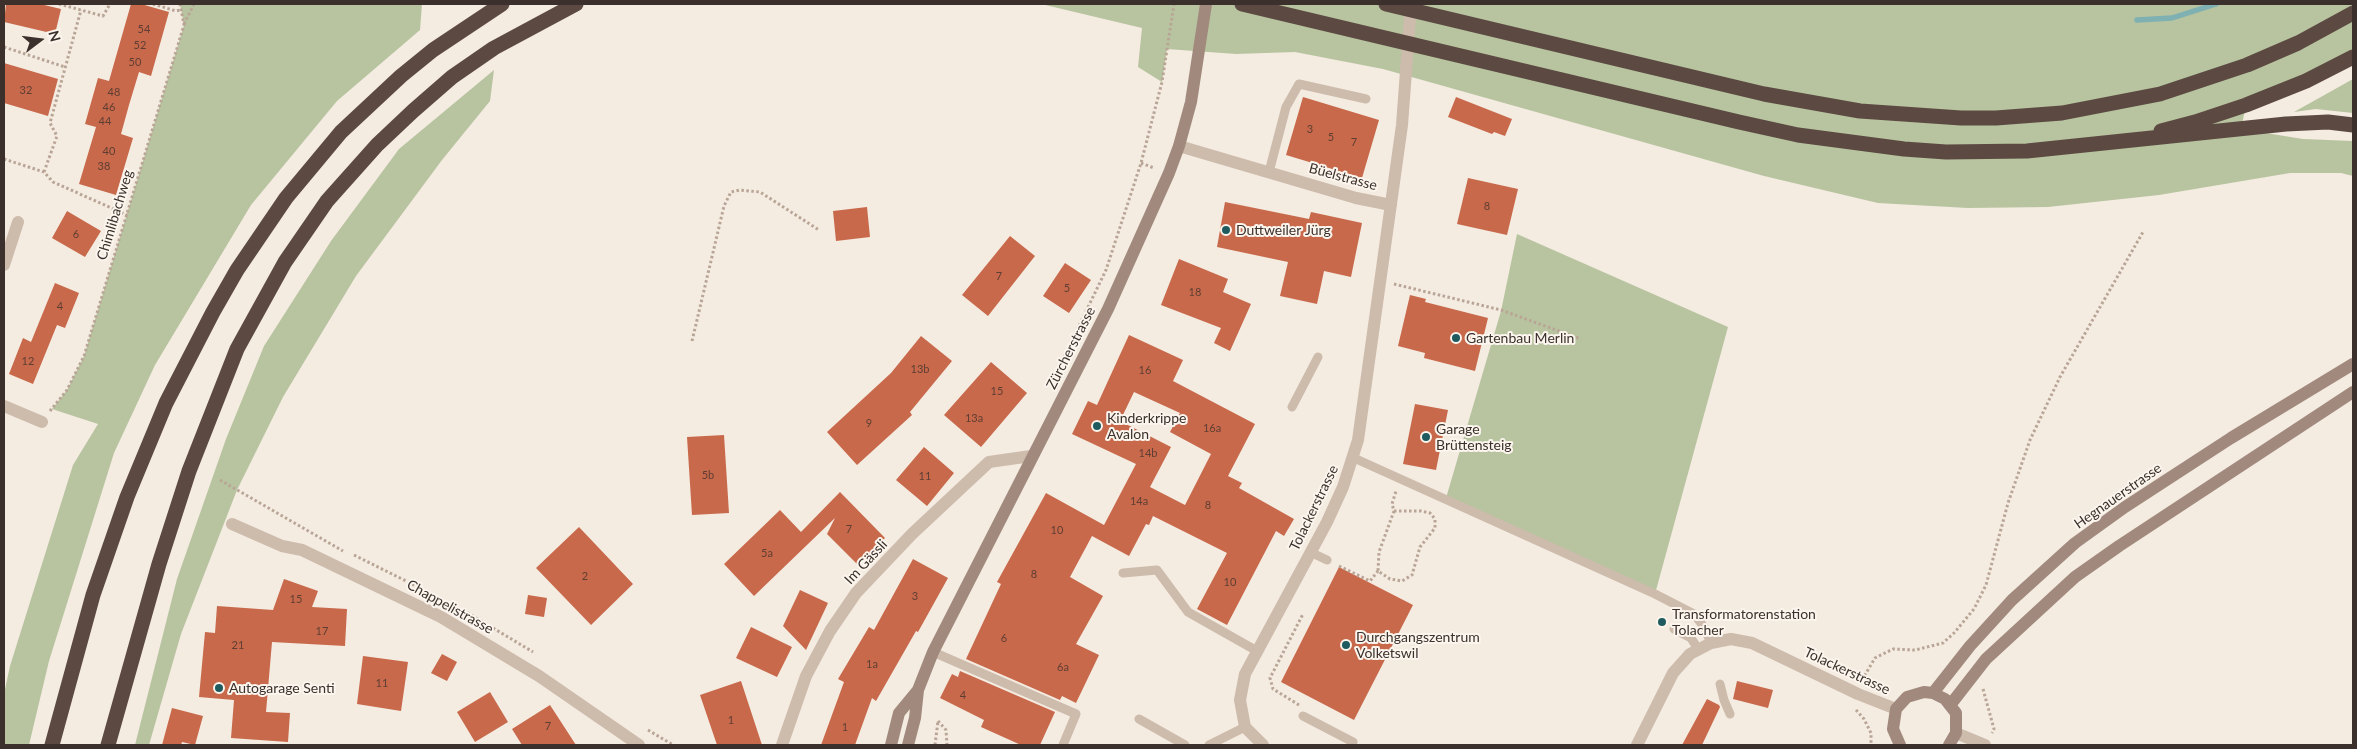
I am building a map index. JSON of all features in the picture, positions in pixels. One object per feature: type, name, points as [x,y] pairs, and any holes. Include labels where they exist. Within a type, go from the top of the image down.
[{"type":"highway","points":[[52,745],[93,595],[127,497],[166,403],[237,270],[286,198],[341,132],[401,76],[448,39],[502,4]]},
{"type":"highway","points":[[108,745],[157,573],[192,463],[237,349],[285,262],[327,201],[377,145],[426,99],[494,48],[576,4]]},
{"type":"highway","points":[[1242,4],[1798,135],[1904,149],[1946,152],[1991,152],[2056,148],[2294,124],[2328,122],[2353,125]]},
{"type":"highway","points":[[1386,4],[1764,94],[1870,112],[1961,118],[1996,118],[2062,112],[2160,94],[2256,62],[2298,43],[2353,13]]},
{"type":"highway","points":[[2056,148],[2127,138],[2195,122],[2278,92],[2353,57]]},
{"type":"main road","name":"Zürcherstrasse","points":[[891,745],[899,714],[918,690],[933,652],[1128,267],[1179,146],[1190,102],[1206,4]]},
{"type":"main road","name":"Hegnauerstrasse","points":[[1933,692],[1970,646],[2012,600],[2076,543],[2125,507],[2231,438],[2353,364]]},
{"type":"main road","points":[[1950,704],[1986,659],[2075,577],[2353,392]]},
{"type":"main road","name":"Zürcherstrasse","points":[[908,745],[916,718],[918,690]]},
{"type":"main road","points":[[1896,743],[1893,719],[1896,709],[1907,696],[1933,692],[1950,704],[1956,713],[1956,734],[1949,745]]},
{"type":"street","name":"Büelstrasse","points":[[1179,146],[1356,198],[1391,205],[1404,103],[1412,4]]},
{"type":"street","name":"Tolackerstrasse","points":[[1245,727],[1240,700],[1245,674],[1344,487],[1354,458],[1391,205]]},
{"type":"street","points":[[4,265],[18,222]]},
{"type":"street","points":[[4,406],[42,422]]},
{"type":"street","name":"Im Gässli","points":[[782,745],[806,676],[830,631],[856,593],[912,534],[989,462],[1031,456]]},
{"type":"street","name":"Chappelistrasse","points":[[232,524],[282,546],[302,550],[441,617],[540,676],[639,745]]},
{"type":"street","name":"Tolackerstrasse","points":[[1638,745],[1673,673],[1690,654],[1711,642],[1731,639],[1752,643],[1858,694],[1896,709]]},
{"type":"street","points":[[1245,727],[1263,745]]},
{"type":"street","points":[[1956,734],[1988,741]]},
{"type":"lane","points":[[1269,172],[1286,107],[1299,84],[1366,99]]},
{"type":"lane","points":[[1292,407],[1318,357]]},
{"type":"lane","points":[[1354,458],[1655,594],[1694,614],[1704,627],[1711,642]]},
{"type":"lane","points":[[1310,552],[1327,560]]},
{"type":"lane","points":[[1123,573],[1157,570],[1188,612],[1257,651]]},
{"type":"lane","points":[[1674,629],[1691,638],[1698,650]]},
{"type":"lane","points":[[933,652],[1076,714],[1062,745]]},
{"type":"lane","points":[[1720,684],[1730,714]]},
{"type":"lane","points":[[1302,716],[1353,742],[1352,745]]},
{"type":"lane","points":[[1139,719],[1184,745]]},
{"type":"lane","points":[[1209,745],[1245,727]]},
{"type":"path","points":[[59,4],[103,16],[110,4]]},
{"type":"path","points":[[153,4],[176,11],[180,10]]},
{"type":"path","points":[[180,4],[184,25]]},
{"type":"path","name":"Chimlibachweg","points":[[42,422],[67,390],[84,356],[184,25],[194,4]]},
{"type":"path","name":"Zürcherstrasse","points":[[1062,362],[1106,270],[1151,128],[1174,4]]},
{"type":"path","points":[[44,172],[57,136],[50,122],[81,10]]},
{"type":"path","points":[[4,47],[66,67]]},
{"type":"path","points":[[4,159],[44,172],[52,182],[127,215]]},
{"type":"path","points":[[692,341],[724,206],[731,192],[740,190],[760,192],[819,230]]},
{"type":"path","points":[[1871,745],[1871,733],[1864,719],[1856,710],[1858,694],[1864,676],[1875,658],[1893,649],[1915,650],[1943,643],[1954,634],[1974,608],[1986,585],[2008,503],[2030,440],[2060,377],[2144,232]]},
{"type":"path","points":[[1381,281],[1501,310],[1581,339]]},
{"type":"path","points":[[1327,560],[1370,581],[1378,571],[1380,552],[1394,511],[1392,504],[1402,479]]},
{"type":"path","points":[[1378,571],[1390,580],[1402,581],[1412,575],[1420,547],[1435,528],[1435,519],[1430,513],[1394,511]]},
{"type":"path","points":[[1302,716],[1306,709],[1273,689],[1270,678],[1303,614]]},
{"type":"path","points":[[1984,684],[1983,692],[1994,729],[1988,741]]},
{"type":"path","points":[[935,745],[938,721],[946,730],[947,745]]},
{"type":"green space","points":[[180,4],[422,4],[420,30],[337,101],[251,205],[155,365],[114,453],[49,661],[29,745],[4,745],[4,694],[10,666],[73,465],[98,424],[52,409],[67,390],[84,356],[184,25]]},
{"type":"green space","points":[[1041,4],[2353,4],[2353,57],[2246,105],[2241,129],[2303,139],[2353,141],[2353,176],[2341,173],[2290,173],[2159,195],[2048,207],[1968,208],[1878,203],[1764,176],[1383,69],[1295,52],[1236,54],[1167,49],[1162,82],[1138,67],[1142,28]]},
{"type":"green space","points":[[494,70],[490,101],[442,160],[356,276],[283,397],[237,490],[181,634],[149,745],[135,745],[177,579],[226,439],[264,346],[331,241],[399,149]]},
{"type":"green space","points":[[2353,79],[2353,113],[2316,109],[2294,112]]},
{"type":"green space","points":[[1517,234],[1728,327],[1655,594],[1446,498],[1501,311]]},
{"type":"building","points":[[6,4],[40,4],[61,9],[55,34],[4,22]]},
{"type":"building","points":[[131,4],[141,4],[169,12],[151,76],[139,72],[129,105],[121,134],[133,138],[116,195],[79,184],[96,127],[85,124],[98,78],[109,81]]},
{"type":"building","points":[[4,63],[58,79],[48,116],[4,103]]},
{"type":"building","points":[[1303,97],[1379,120],[1362,178],[1286,155]]},
{"type":"building","points":[[1456,97],[1512,119],[1505,136],[1494,132],[1492,134],[1448,117]]},
{"type":"building","points":[[1468,178],[1518,189],[1507,235],[1457,224]]},
{"type":"building","points":[[1225,202],[1309,219],[1311,212],[1362,223],[1351,277],[1324,271],[1317,304],[1280,296],[1288,262],[1217,247]]},
{"type":"building","points":[[867,207],[870,237],[836,241],[833,211]]},
{"type":"building","points":[[67,211],[101,231],[85,257],[52,238]]},
{"type":"building","points":[[1010,236],[1035,256],[988,316],[962,295]]},
{"type":"building","points":[[1179,259],[1228,279],[1223,292],[1251,304],[1230,351],[1214,343],[1221,328],[1161,305]]},
{"type":"building","points":[[1065,263],[1091,280],[1069,313],[1043,296]]},
{"type":"building","points":[[55,283],[79,293],[65,328],[57,325],[33,384],[9,374],[23,338],[31,342]]},
{"type":"building","name":"Gartenbau Merlin","points":[[1410,295],[1426,299],[1425,302],[1488,318],[1475,371],[1424,358],[1425,353],[1398,346]]},
{"type":"building","points":[[1129,335],[1183,360],[1173,381],[1255,424],[1228,476],[1242,483],[1239,488],[1294,519],[1284,536],[1276,531],[1227,625],[1197,609],[1227,553],[1153,516],[1149,525],[1146,524],[1129,556],[1092,536],[1070,577],[1103,596],[1076,644],[1099,655],[1076,703],[1062,696],[1060,700],[966,659],[1001,584],[997,582],[1046,493],[1104,525],[1136,464],[1072,434],[1088,401],[1097,405]],"holes":[[[1134,392],[1180,413],[1170,432],[1211,454],[1185,505],[1150,487],[1171,447],[1120,421]]]},
{"type":"building","points":[[921,336],[952,361],[910,412],[912,415],[857,465],[827,432],[891,373]]},
{"type":"building","points":[[991,362],[1027,393],[981,447],[944,415]]},
{"type":"building","name":"Garage Brüttensteig","points":[[1415,404],[1448,410],[1436,470],[1403,464]]},
{"type":"building","points":[[724,435],[729,513],[692,515],[687,437]]},
{"type":"building","points":[[924,447],[954,473],[927,506],[896,480]]},
{"type":"building","points":[[840,492],[885,538],[858,565],[827,534],[835,518],[754,596],[724,564],[780,510],[801,532]]},
{"type":"building","points":[[579,527],[633,584],[591,625],[536,568]]},
{"type":"building","points":[[913,559],[948,578],[876,701],[872,698],[855,745],[821,745],[844,682],[838,679],[869,627],[874,630]]},
{"type":"building","name":"Durchgangszentrum Volketswil","points":[[1339,567],[1413,605],[1354,720],[1281,682]]},
{"type":"building","points":[[284,579],[318,591],[312,607],[347,609],[345,646],[272,642],[266,712],[290,713],[288,742],[231,738],[234,700],[199,697],[205,632],[215,633],[217,606],[273,610]]},
{"type":"building","points":[[800,590],[828,603],[806,650],[783,626]]},
{"type":"building","points":[[528,595],[547,598],[544,617],[525,614]]},
{"type":"building","points":[[751,627],[792,647],[777,677],[736,658]]},
{"type":"building","points":[[442,654],[457,662],[447,681],[431,673]]},
{"type":"building","points":[[363,656],[408,662],[401,711],[357,704]]},
{"type":"building","points":[[960,671],[1055,712],[1040,745],[1021,745],[981,727],[984,720],[940,698],[952,674],[958,677]]},
{"type":"building","points":[[741,681],[762,745],[717,745],[700,695]]},
{"type":"building","points":[[1737,681],[1773,690],[1768,708],[1733,699]]},
{"type":"building","points":[[490,692],[508,722],[475,742],[457,712]]},
{"type":"building","points":[[1707,699],[1720,707],[1702,745],[1682,745]]},
{"type":"building","points":[[550,705],[576,745],[522,745],[512,729]]},
{"type":"building","points":[[172,708],[203,716],[195,745],[182,742],[181,745],[162,745]]},
{"type":"waterway","points":[[2137,20],[2172,18],[2216,4]]},
{"type":"place","name":"Duttweiler Jürg","points":[[1226,230]]},
{"type":"place","name":"Gartenbau Merlin","points":[[1456,338]]},
{"type":"place","name":"Kinderkrippe Avalon","points":[[1097,426]]},
{"type":"place","name":"Garage Brüttensteig","points":[[1426,437]]},
{"type":"place","name":"Transformatorenstation Tolacher","points":[[1662,622]]},
{"type":"place","name":"Durchgangszentrum Volketswil","points":[[1346,645]]},
{"type":"place","name":"Autogarage Senti","points":[[219,688]]}]
